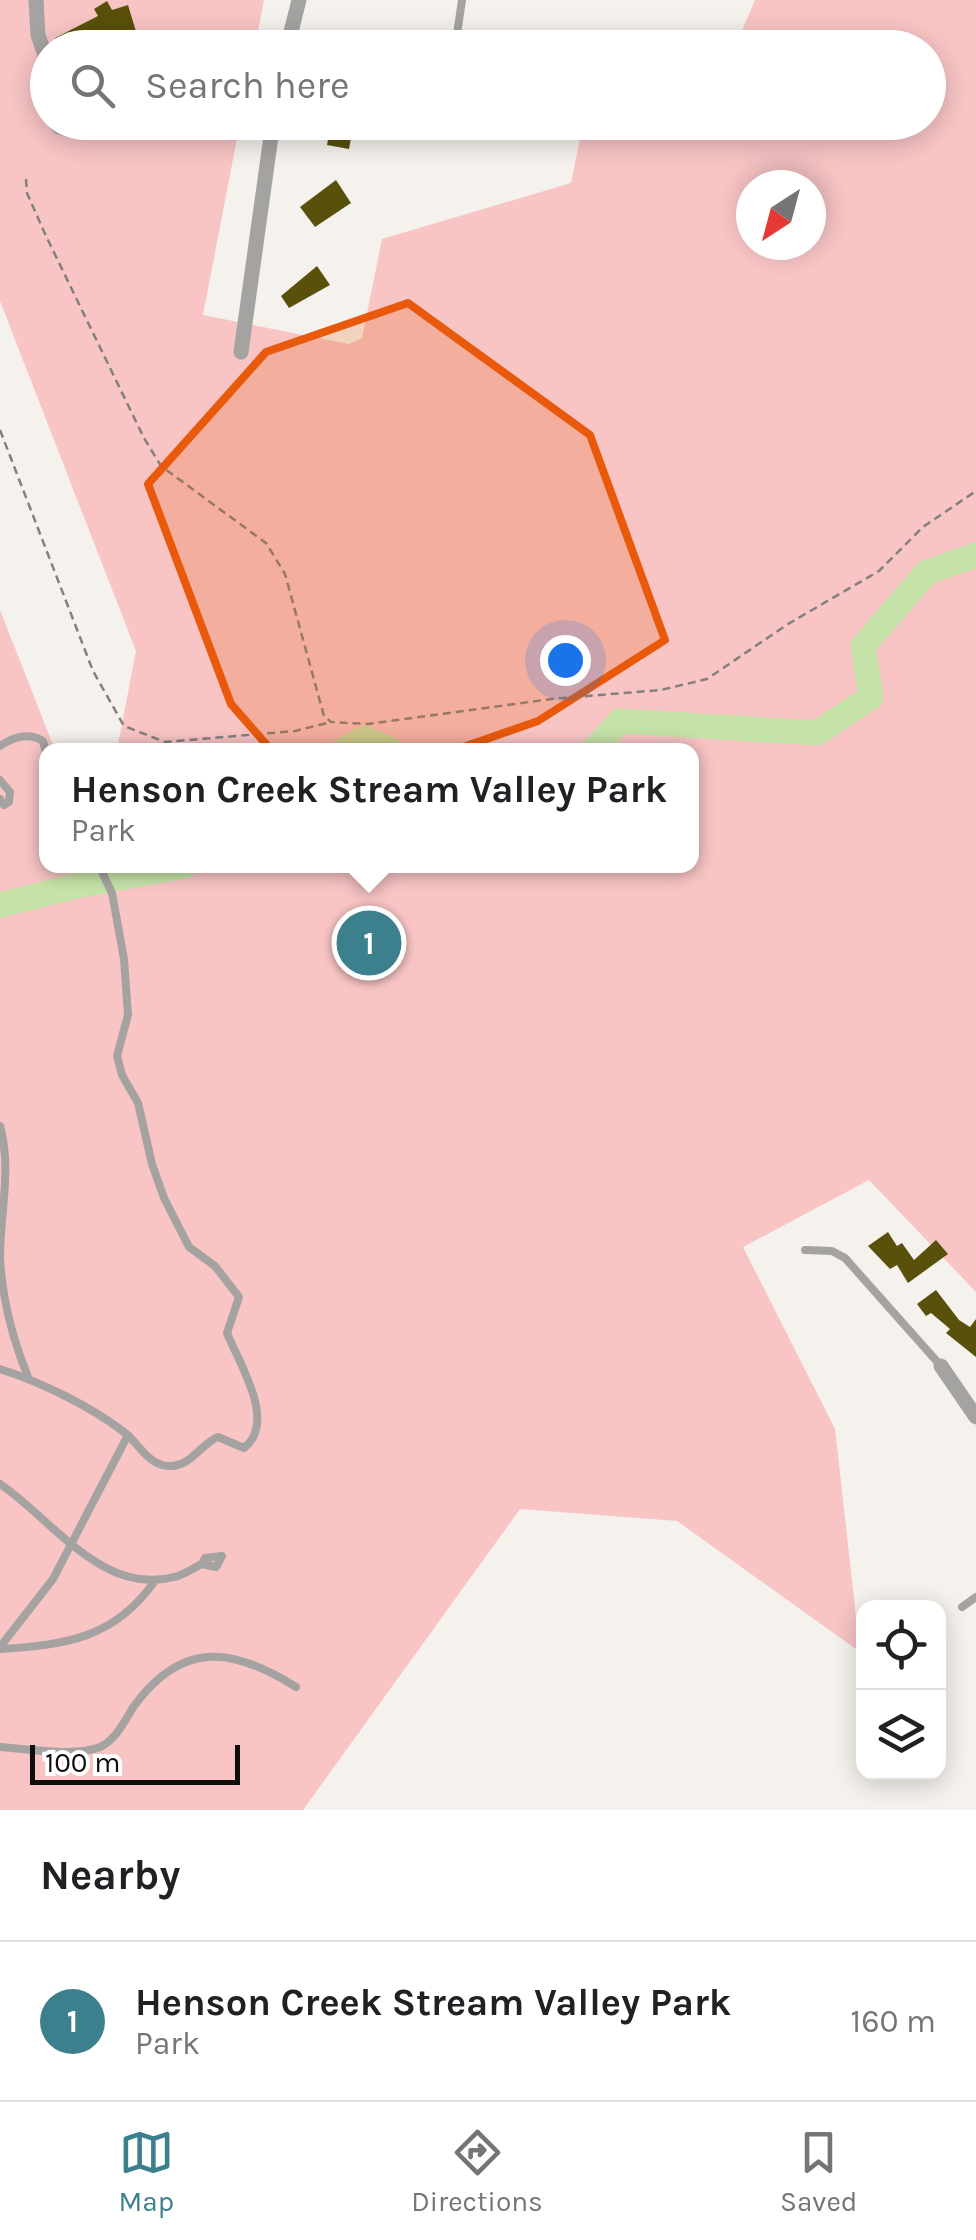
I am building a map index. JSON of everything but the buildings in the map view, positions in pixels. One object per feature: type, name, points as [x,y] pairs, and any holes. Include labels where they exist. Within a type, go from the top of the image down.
[{"type":"street","points":[[36,0],[38,30]]},
{"type":"street","points":[[291,30],[298,0]]},
{"type":"street","points":[[241,352],[270,140]]},
{"type":"street","points":[[941,1366],[976,1417]]},
{"type":"lane","points":[[458,30],[462,0]]},
{"type":"lane","points":[[0,746],[12,738],[29,736],[43,743]]},
{"type":"lane","points":[[0,1368],[28,1377],[128,1435],[144,1456],[160,1464],[172,1466],[188,1460],[218,1437],[244,1448],[254,1436],[258,1422],[257,1404],[227,1334],[239,1297],[215,1266],[189,1247],[181,1232],[152,1164],[138,1103],[122,1074],[118,1056],[128,1015],[128,992],[112,893],[102,873]]},
{"type":"lane","points":[[0,1126],[4,1188],[0,1258],[13,1335],[28,1377]]},
{"type":"lane","points":[[805,1250],[832,1251],[845,1258],[941,1366]]},
{"type":"lane","points":[[0,1648],[53,1578],[128,1435]]},
{"type":"lane","points":[[0,1484],[98,1564],[154,1582],[202,1564]]},
{"type":"lane","points":[[0,1648],[28,1648],[88,1637],[133,1607],[154,1582]]},
{"type":"lane","points":[[962,1607],[976,1597]]},
{"type":"lane","points":[[0,1747],[91,1750],[106,1745],[153,1686],[174,1669],[197,1658],[236,1656],[265,1667],[296,1687]]},
{"type":"path","points":[[26,179],[27,193],[54,253],[161,466],[266,543],[285,574],[324,716],[331,722]]},
{"type":"path","points":[[0,430],[93,671],[124,726],[165,742],[294,731],[331,722],[368,724],[550,699],[661,690],[707,678],[788,624],[879,571],[923,526],[966,494],[976,491]]},
{"type":"highlighted area","points":[[408,303],[590,435],[665,640],[538,721],[314,799],[231,704],[148,484],[266,352]]},
{"type":"shaded area","points":[[0,0],[264,0],[258,30],[30,30],[30,140],[237,140],[203,315],[349,344],[362,338],[382,239],[571,183],[580,140],[946,140],[946,30],[742,30],[755,0],[976,0],[976,1292],[869,1180],[743,1247],[835,1429],[856,1616],[856,1649],[677,1521],[520,1509],[303,1810],[0,1810],[0,610],[52,743],[39,743],[39,873],[699,873],[699,743],[118,743],[136,651],[0,301]]},
{"type":"waterway","points":[[600,743],[620,721],[817,733],[871,697],[863,646],[927,572],[976,555]]},
{"type":"waterway","points":[[355,743],[364,738],[375,743]]},
{"type":"waterway","points":[[0,905],[147,873]]},
{"type":"place","name":"Henson Creek Stream Valley Park","points":[[369,943]]}]
